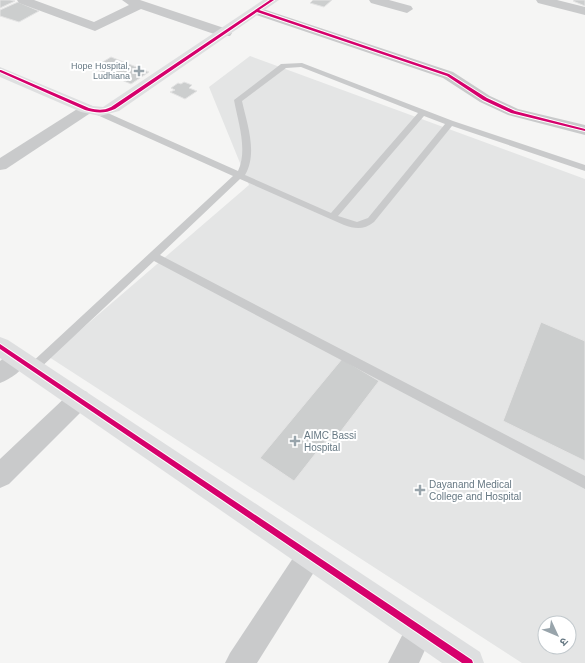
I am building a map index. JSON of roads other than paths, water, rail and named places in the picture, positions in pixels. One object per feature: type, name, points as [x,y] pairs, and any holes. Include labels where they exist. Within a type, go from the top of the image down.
[{"type":"street","points":[[23,0],[95,27],[134,2],[225,33]]},
{"type":"street","points":[[0,165],[93,110],[113,108],[272,0]]},
{"type":"street","points":[[375,0],[407,9]]},
{"type":"street","points":[[542,0],[585,11]]},
{"type":"street","points":[[257,11],[448,75],[485,99],[513,112],[585,130]]},
{"type":"street","points":[[0,71],[93,110]]},
{"type":"street","points":[[13,362],[79,399],[470,663]]},
{"type":"street","points":[[0,476],[79,399]]},
{"type":"street","points":[[240,663],[310,555]]},
{"type":"street","points":[[403,663],[420,630]]},
{"type":"lane","points":[[13,362],[153,256],[239,176],[244,170],[247,153],[238,100],[284,66],[302,65],[450,123],[585,168]]},
{"type":"lane","points":[[93,110],[351,225],[366,224],[450,123]]},
{"type":"lane","points":[[332,217],[423,112]]},
{"type":"lane","points":[[153,256],[512,446],[585,482]]},
{"type":"place","name":"Hope Hospital, Ludhiana","points":[[139,71]]},
{"type":"place","name":"AIMC Bassi Hospital","points":[[295,441]]},
{"type":"place","name":"Dayanand Medical College and Hospital","points":[[420,490]]}]
